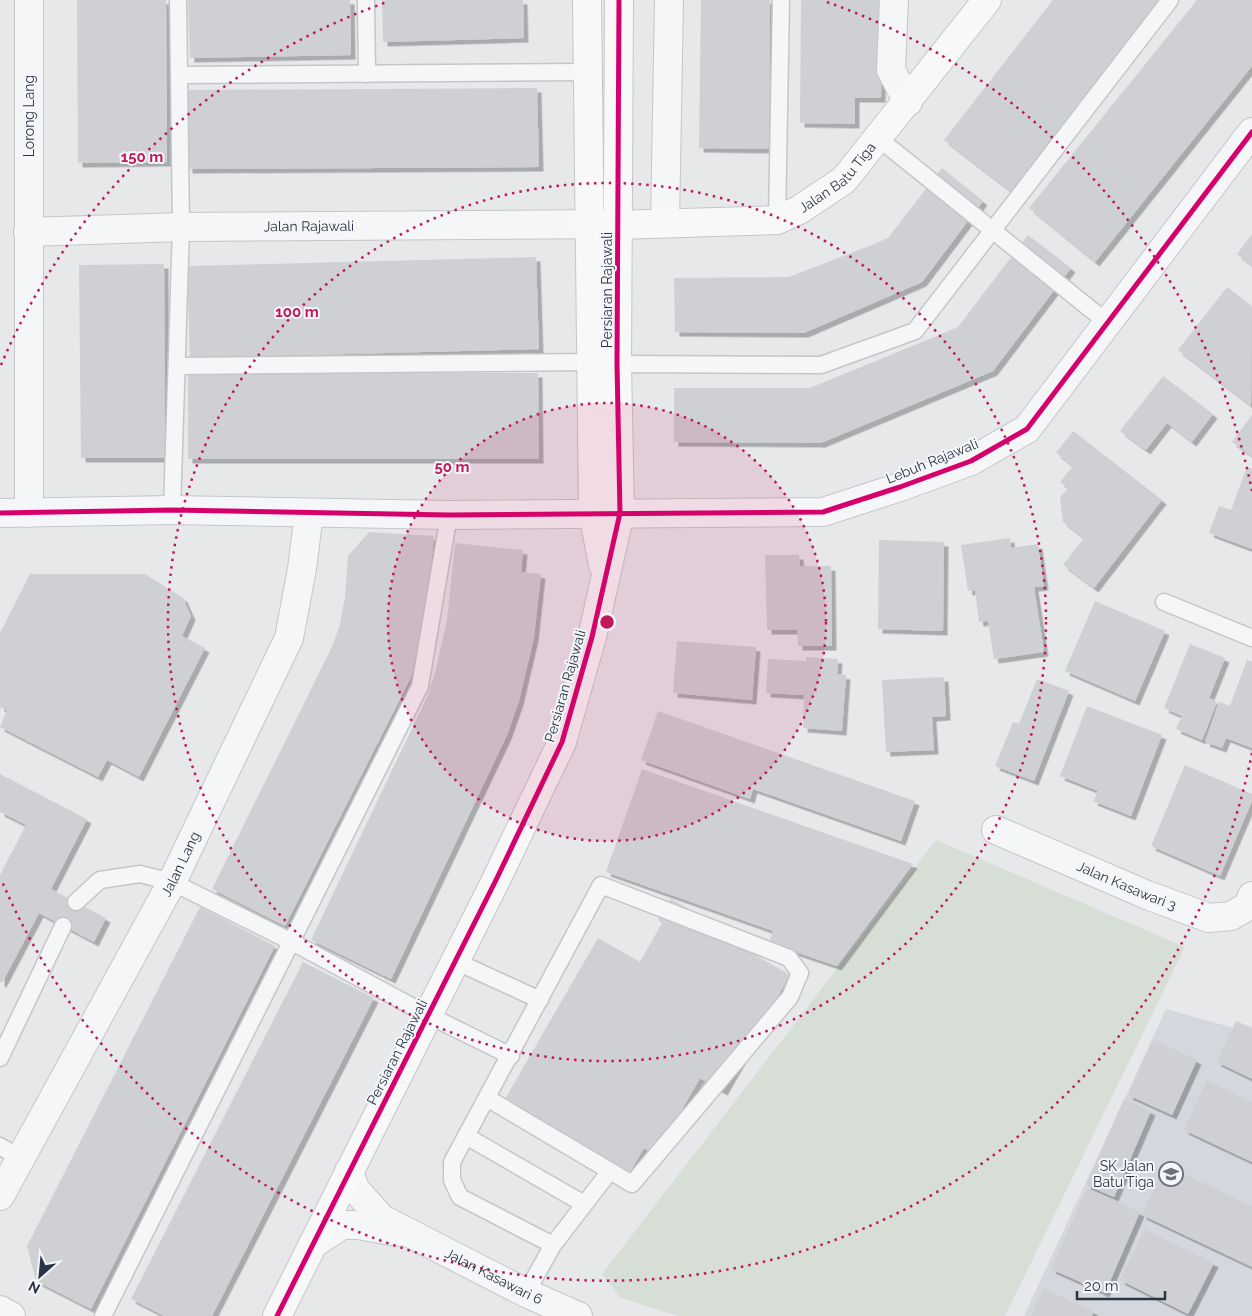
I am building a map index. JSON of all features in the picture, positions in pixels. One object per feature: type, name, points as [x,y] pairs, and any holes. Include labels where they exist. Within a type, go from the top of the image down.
[{"type":"street","name":"Lorong Lang","points":[[29,513],[28,232],[30,0]]},
{"type":"street","name":"Persiaran Rajawali","points":[[276,1316],[455,961],[562,742],[592,637],[604,574],[620,513],[590,223],[587,0]]},
{"type":"street","name":"Persiaran Rajawali","points":[[604,574],[593,513],[604,363],[618,224],[619,0]]},
{"type":"street","points":[[665,223],[669,0]]},
{"type":"street","points":[[894,0],[890,70],[908,102]]},
{"type":"street","name":"Jalan Batu Tiga","points":[[618,224],[777,220],[799,210],[844,180],[908,102],[987,0]]},
{"type":"street","name":"Lebuh Rajawali","points":[[29,513],[172,510],[449,515],[822,512],[971,461],[1027,429],[1252,132]]},
{"type":"street","name":"Jalan Rajawali","points":[[28,232],[180,228],[618,224]]},
{"type":"street","points":[[0,513],[29,513]]},
{"type":"street","name":"Jalan Lang","points":[[0,1196],[10,1153],[172,882],[289,638],[302,569],[309,513]]},
{"type":"street","name":"Jalan Kasawari 3","points":[[996,830],[1147,895],[1208,918],[1231,916],[1248,906],[1252,896]]},
{"type":"street","points":[[349,1171],[355,1189],[368,1206],[382,1219],[411,1235]]},
{"type":"street","points":[[313,1244],[342,1225],[358,1224],[411,1235]]},
{"type":"street","name":"Jalan Kasawari 6","points":[[411,1235],[526,1293],[578,1316]]},
{"type":"street","points":[[0,1310],[11,1316]]},
{"type":"lane","points":[[172,510],[180,228],[178,0]]},
{"type":"lane","points":[[366,0],[367,74]]},
{"type":"lane","points":[[777,220],[781,0]]},
{"type":"lane","points":[[177,366],[604,363],[799,367],[821,365],[915,331],[1170,0]]},
{"type":"lane","points":[[179,75],[588,72]]},
{"type":"lane","points":[[878,138],[1108,324]]},
{"type":"lane","points":[[104,1316],[420,686],[449,515]]},
{"type":"lane","points":[[1164,602],[1252,638]]},
{"type":"lane","points":[[76,902],[100,880],[140,874],[172,882],[511,1056]]},
{"type":"lane","points":[[487,1098],[632,1184],[790,997],[800,973],[789,958],[601,885],[511,1056],[487,1098],[452,1162],[452,1180],[460,1198],[553,1245]]},
{"type":"lane","points":[[0,1058],[63,926]]},
{"type":"lane","points":[[455,961],[540,1000]]},
{"type":"lane","points":[[466,1136],[584,1204]]},
{"type":"lane","points":[[526,1293],[553,1245],[610,1171]]},
{"type":"shaded area","points":[[936,840],[1185,947],[1005,1316],[679,1316],[621,1298],[602,1274]]},
{"type":"shaded area","name":"SK Jalan Batu Tiga","points":[[1166,1009],[1252,1033],[1252,1316],[1024,1316]]},
{"type":"building","points":[[77,0],[166,0],[167,162],[78,163]]},
{"type":"building","points":[[188,0],[350,0],[351,55],[190,58]]},
{"type":"building","points":[[382,0],[523,0],[524,38],[383,42]]},
{"type":"building","points":[[701,0],[770,0],[769,149],[699,148]]},
{"type":"building","points":[[801,0],[882,0],[881,98],[855,98],[855,124],[800,123]]},
{"type":"building","points":[[1053,0],[1163,0],[1013,193],[944,140]]},
{"type":"building","points":[[1197,0],[1252,0],[1252,66],[1095,262],[1029,208]]},
{"type":"building","points":[[537,88],[539,167],[188,169],[187,90]]},
{"type":"building","points":[[942,168],[983,201],[922,282],[804,333],[675,332],[674,278],[789,277],[872,245],[888,238]]},
{"type":"building","points":[[1252,234],[1252,266],[1237,254]]},
{"type":"building","points":[[1028,235],[1071,268],[993,371],[821,443],[674,442],[674,388],[810,388],[958,327]]},
{"type":"building","points":[[536,257],[539,349],[190,358],[187,266]]},
{"type":"building","points":[[164,264],[165,458],[81,458],[79,265]]},
{"type":"building","points":[[1227,287],[1252,306],[1251,406],[1178,350]]},
{"type":"building","points":[[188,373],[538,373],[539,459],[188,459]]},
{"type":"building","points":[[1163,376],[1213,414],[1192,442],[1167,423],[1146,450],[1120,431]]},
{"type":"building","points":[[1252,415],[1252,456],[1232,442]]},
{"type":"building","points":[[1073,431],[1162,500],[1094,588],[1063,565],[1084,538],[1063,522],[1060,498],[1068,488],[1060,482],[1073,466],[1056,453]]},
{"type":"building","points":[[1247,467],[1252,469],[1252,549],[1209,533],[1219,506],[1231,510]]},
{"type":"building","points":[[369,532],[434,536],[426,612],[411,677],[285,926],[212,889],[331,649],[340,625],[345,597],[348,556]]},
{"type":"building","points":[[1010,538],[1011,548],[1038,544],[1044,586],[1034,587],[1044,652],[994,659],[988,621],[979,622],[975,590],[968,591],[961,545]]},
{"type":"building","points":[[879,540],[944,542],[943,631],[878,629]]},
{"type":"building","points":[[455,543],[523,550],[521,572],[541,574],[534,637],[519,701],[507,735],[391,979],[311,940],[427,697],[435,673],[447,620]]},
{"type":"building","points":[[765,555],[799,555],[800,566],[831,566],[832,646],[798,646],[797,630],[767,630]]},
{"type":"building","points":[[30,574],[145,574],[183,598],[191,616],[182,636],[205,648],[139,777],[107,760],[98,777],[0,727],[7,710],[0,707],[0,633]]},
{"type":"building","points":[[1095,601],[1165,631],[1135,701],[1065,671]]},
{"type":"building","points":[[677,641],[756,647],[752,700],[673,693]]},
{"type":"building","points":[[1190,644],[1225,658],[1209,698],[1217,702],[1202,740],[1176,729],[1182,716],[1164,708]]},
{"type":"building","points":[[806,657],[838,659],[837,674],[846,675],[842,731],[803,728],[804,695],[766,693],[768,659],[806,661]]},
{"type":"building","points":[[1247,660],[1252,662],[1252,748],[1226,738],[1222,748],[1205,742],[1219,702],[1230,706]]},
{"type":"building","points":[[944,677],[946,716],[932,717],[934,750],[886,752],[882,680]]},
{"type":"building","points":[[1037,679],[1069,691],[1034,781],[995,766],[1013,722],[1019,724]]},
{"type":"building","points":[[1087,706],[1162,735],[1131,816],[1093,801],[1098,791],[1060,776]]},
{"type":"building","points":[[658,711],[915,801],[901,841],[753,789],[750,799],[641,760]]},
{"type":"building","points":[[1185,765],[1252,794],[1252,801],[1220,876],[1151,846]]},
{"type":"building","points":[[642,769],[913,864],[837,966],[769,943],[773,931],[606,872]]},
{"type":"building","points":[[0,774],[87,819],[51,889],[106,918],[94,942],[39,913],[2,983],[0,982],[0,875],[26,825],[0,812]]},
{"type":"building","points":[[671,899],[705,918],[701,924],[790,975],[723,1091],[700,1078],[656,1155],[644,1148],[627,1177],[501,1106],[598,938],[640,962],[662,923],[658,920]]},
{"type":"building","points":[[200,907],[275,946],[91,1309],[36,1281],[27,1246]]},
{"type":"building","points":[[303,962],[374,998],[212,1316],[164,1316],[131,1299]]},
{"type":"building","points":[[1236,1021],[1252,1028],[1252,1079],[1217,1062]]},
{"type":"building","points":[[1153,1040],[1197,1060],[1172,1115],[1128,1095]]},
{"type":"building","points":[[1207,1080],[1252,1102],[1252,1162],[1184,1130]]},
{"type":"building","points":[[1124,1099],[1151,1111],[1114,1197],[1086,1185]]},
{"type":"building","points":[[1165,1165],[1252,1206],[1252,1267],[1142,1215]]},
{"type":"building","points":[[1087,1189],[1140,1212],[1105,1293],[1051,1269]]},
{"type":"building","points":[[1145,1229],[1214,1263],[1188,1314],[1120,1280]]},
{"type":"building","points":[[1043,1289],[1094,1311],[1092,1316],[1031,1316]]},
{"type":"cycle path","points":[[277,1316],[496,880],[562,742],[592,637],[620,513],[617,364],[619,0]]},
{"type":"cycle path","points":[[0,513],[172,510],[449,515],[823,512],[971,461],[1027,429],[1252,132]]},
{"type":"place","name":"SK Jalan Batu Tiga","points":[[1171,1174]]}]
